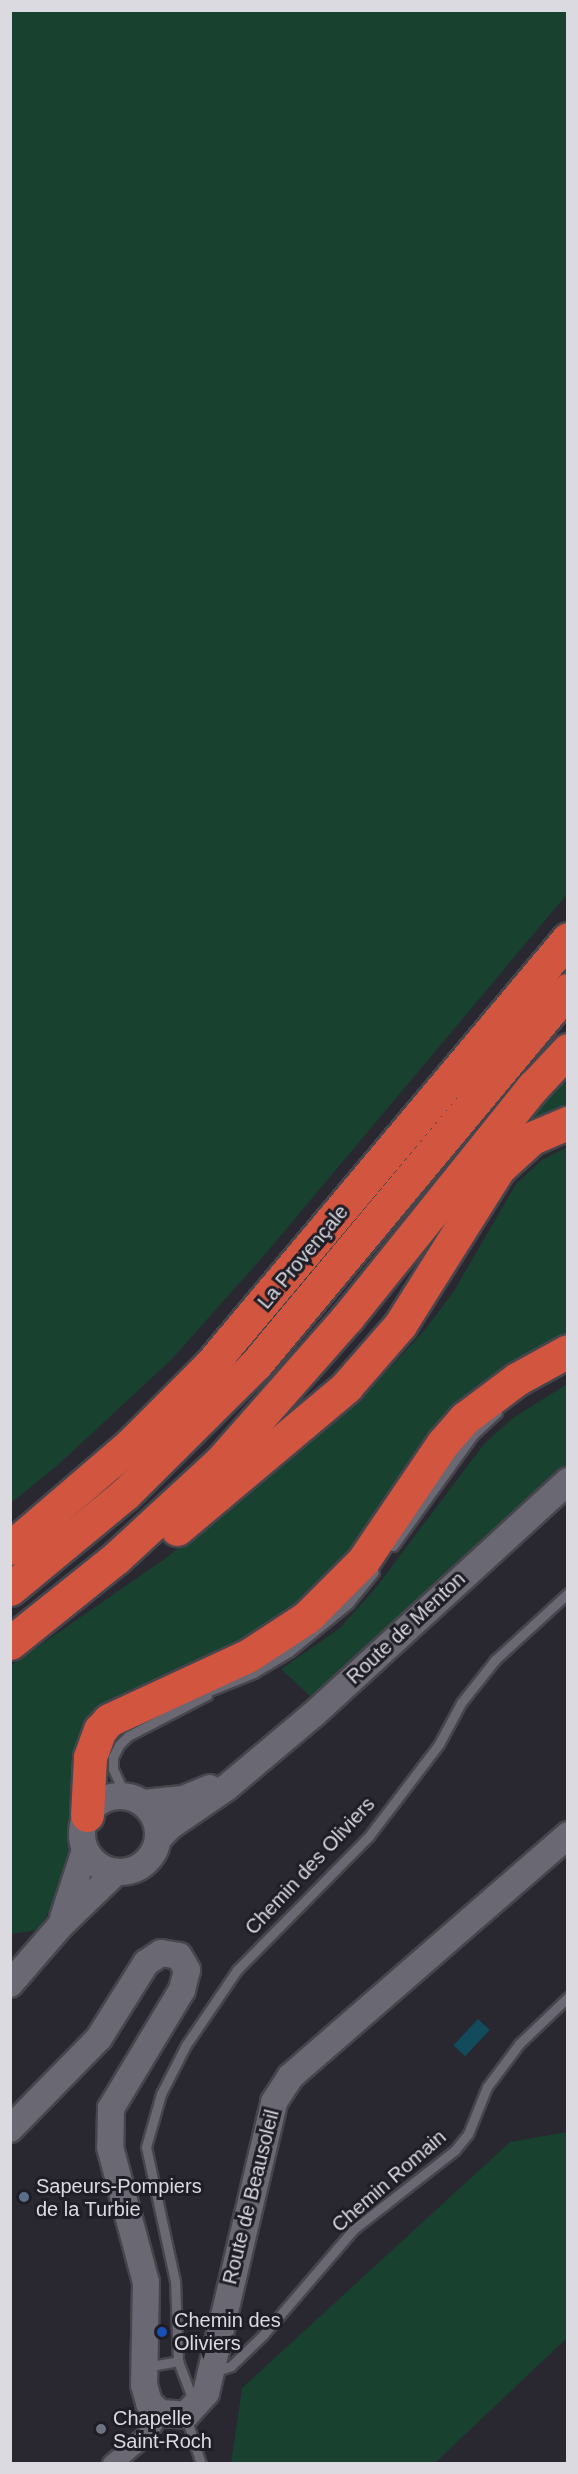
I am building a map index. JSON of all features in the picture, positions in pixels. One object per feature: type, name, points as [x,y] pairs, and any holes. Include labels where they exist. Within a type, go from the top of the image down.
[{"type":"highway","name":"La Provençale","points":[[10,1548],[131,1444],[211,1364],[567,939]]},
{"type":"highway","name":"La Provençale","points":[[10,1589],[125,1494],[248,1373],[567,990]]},
{"type":"highway","points":[[18,1638],[116,1558],[220,1462],[347,1318],[533,1087],[567,1050]]},
{"type":"highway","points":[[18,1638],[126,1568],[172,1533],[346,1387],[400,1325],[499,1168],[532,1138],[567,1123]]},
{"type":"highway","points":[[87,1815],[90,1756],[100,1730],[127,1709],[249,1654],[308,1617],[363,1561],[443,1443],[465,1418],[517,1378],[567,1351]]},
{"type":"street","name":"Route de Menton","points":[[158,1839],[314,1714],[567,1481]]},
{"type":"street","name":"Route de Menton","points":[[135,1800],[183,1799],[242,1773]]},
{"type":"street","points":[[105,1799],[135,1800],[153,1814],[158,1839],[148,1861],[138,1868],[116,1872],[102,1869],[85,1850],[82,1838],[87,1815],[105,1799]]},
{"type":"street","name":"Route de Beausoleil","points":[[191,2411],[206,2392],[274,2102],[290,2077],[567,1835]]},
{"type":"street","points":[[60,1926],[85,1850]]},
{"type":"street","points":[[10,1984],[60,1926],[116,1872]]},
{"type":"street","points":[[10,2129],[99,2038],[146,1963],[161,1953],[179,1956],[187,1971],[182,1990],[111,2108],[110,2147],[146,2283],[145,2367],[149,2403],[160,2413],[191,2411]]},
{"type":"street","points":[[112,2463],[147,2435],[160,2413]]},
{"type":"lane","points":[[384,1558],[473,1435],[509,1404]]},
{"type":"lane","points":[[135,1800],[113,1769],[113,1756],[128,1736],[254,1672],[316,1632],[348,1604],[378,1566]]},
{"type":"lane","name":"Chemin des Oliviers","points":[[201,2463],[178,2361],[175,2281],[146,2146],[160,2094],[186,2045],[237,1970],[369,1836],[439,1744],[461,1703],[495,1660],[567,1593]]},
{"type":"lane","points":[[100,1730],[217,1689]]},
{"type":"lane","name":"Chemin Romain","points":[[211,2373],[231,2366],[263,2335],[354,2229],[455,2150],[468,2134],[487,2087],[519,2044],[567,1997]]},
{"type":"lane","points":[[145,2367],[178,2361]]},
{"type":"green space","points":[[11,10],[567,11],[568,893],[267,1252],[171,1360],[58,1465],[11,1503]]},
{"type":"green space","points":[[567,1070],[567,1106],[522,1122]]},
{"type":"green space","points":[[567,1147],[567,1335],[496,1374],[437,1425],[347,1556],[314,1591],[274,1622],[103,1709],[75,1754],[74,1805],[68,1832],[72,1847],[64,1887],[38,1930],[11,1934],[10,1666],[166,1558],[370,1389],[424,1331],[454,1291],[516,1184],[542,1160]]},
{"type":"green space","points":[[567,1384],[567,1467],[312,1698],[281,1669],[339,1629],[374,1590],[484,1444],[513,1418]]},
{"type":"green space","points":[[567,2132],[567,2338],[435,2463],[231,2463],[242,2388],[510,2142]]},
{"type":"water","points":[[478,2019],[490,2030],[465,2056],[453,2045]]},
{"type":"place","name":"Sapeurs-Pompiers de la Turbie","points":[[24,2197]]},
{"type":"place","name":"Chemin des Oliviers","points":[[162,2332]]},
{"type":"place","name":"Chapelle Saint-Roch","points":[[101,2429]]}]
